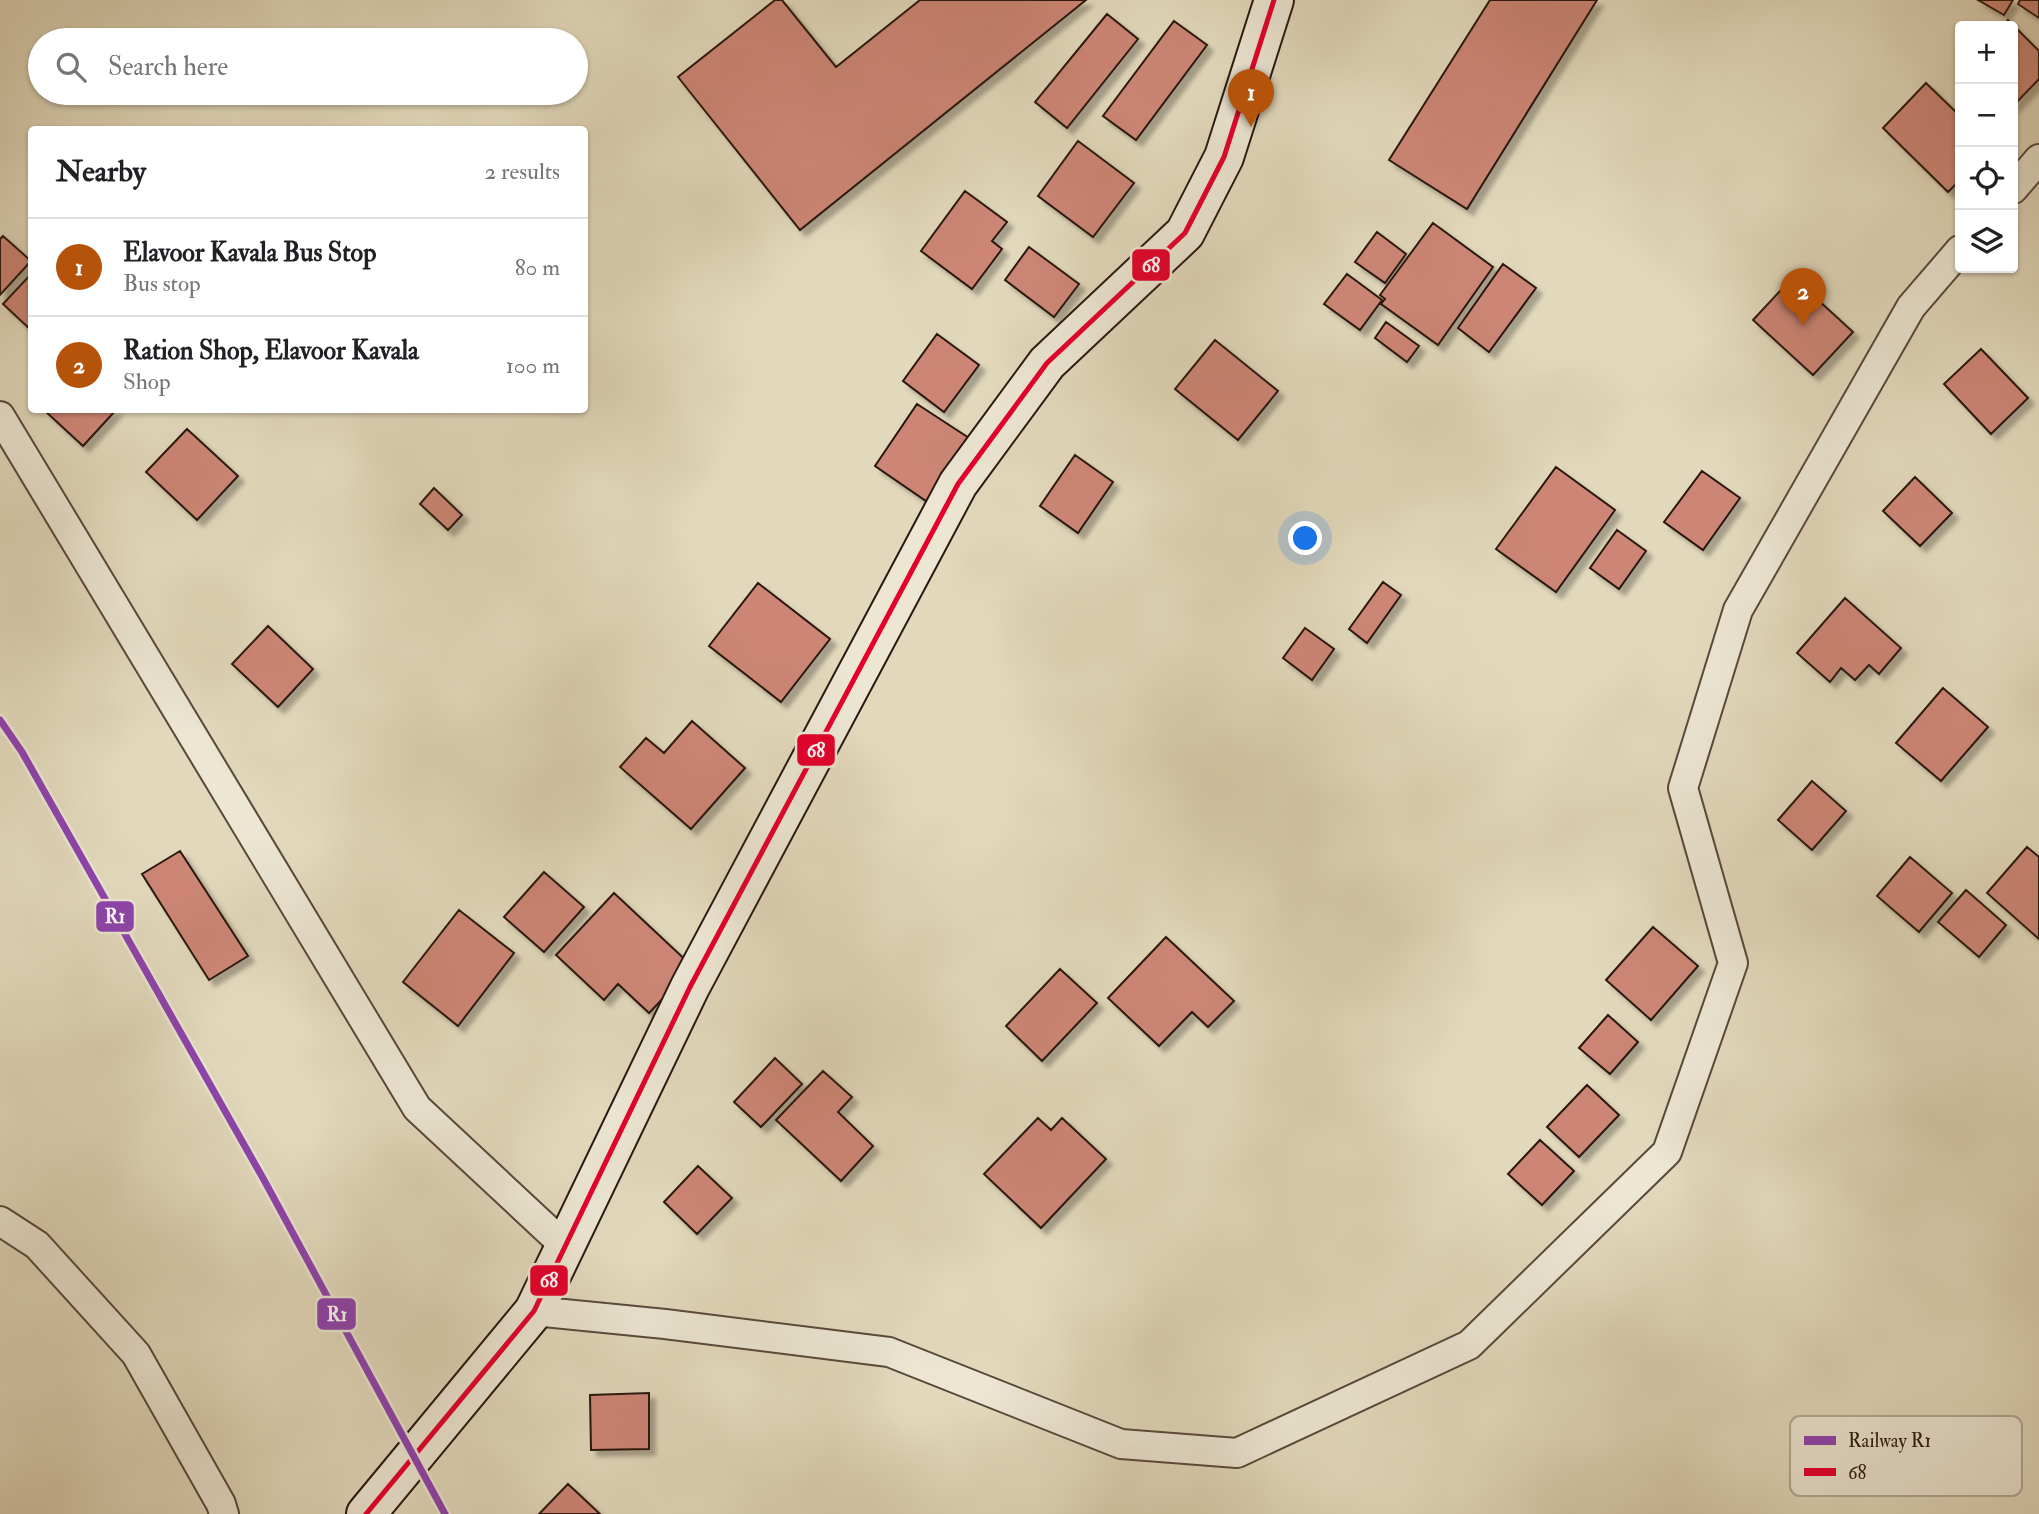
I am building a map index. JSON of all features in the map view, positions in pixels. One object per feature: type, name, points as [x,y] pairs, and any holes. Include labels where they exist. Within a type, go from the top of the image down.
[{"type":"main road","points":[[366,1514],[534,1311],[690,987],[958,484],[1047,363],[1185,233],[1224,157],[1274,0]]},
{"type":"street","points":[[2018,184],[2039,159]]},
{"type":"street","points":[[534,1311],[665,1324],[888,1352],[1121,1444],[1237,1454],[1469,1345],[1667,1152],[1733,963],[1684,788],[1738,610],[1911,307],[1955,256]]},
{"type":"street","points":[[0,416],[417,1108],[565,1246]]},
{"type":"street","points":[[0,1220],[37,1245],[136,1354],[221,1504],[224,1514]]},
{"type":"building","points":[[775,0],[782,0],[836,67],[920,0],[1086,0],[800,230],[678,77]]},
{"type":"building","points":[[1490,0],[1597,0],[1467,209],[1389,160]]},
{"type":"building","points":[[1978,0],[2013,0],[2004,15]]},
{"type":"building","points":[[2020,0],[2039,0],[2039,18],[2018,4]]},
{"type":"building","points":[[1107,14],[1138,39],[1067,128],[1035,102]]},
{"type":"building","points":[[1174,21],[1207,45],[1136,140],[1103,116]]},
{"type":"building","points":[[2018,30],[2039,51],[2039,79],[2018,101]]},
{"type":"building","points":[[1926,83],[1955,111],[1955,185],[1948,192],[1883,128]]},
{"type":"building","points":[[1078,141],[1134,183],[1093,237],[1038,196]]},
{"type":"building","points":[[965,191],[1007,222],[992,241],[1002,249],[972,289],[921,251]]},
{"type":"building","points":[[1433,223],[1493,267],[1438,345],[1381,304],[1385,299],[1380,295]]},
{"type":"building","points":[[1377,232],[1406,254],[1385,283],[1355,262]]},
{"type":"building","points":[[3,236],[28,258],[28,264],[0,295],[0,239]]},
{"type":"building","points":[[1029,247],[1079,284],[1054,317],[1005,280]]},
{"type":"building","points":[[1503,264],[1536,288],[1489,352],[1458,328]]},
{"type":"building","points":[[1347,274],[1382,300],[1360,330],[1324,304]]},
{"type":"building","points":[[28,277],[28,327],[3,304]]},
{"type":"building","points":[[1793,277],[1853,332],[1813,375],[1753,320]]},
{"type":"building","points":[[1386,322],[1419,346],[1407,362],[1375,338]]},
{"type":"building","points":[[937,334],[979,365],[944,412],[903,381]]},
{"type":"building","points":[[1215,340],[1278,391],[1238,440],[1175,389]]},
{"type":"building","points":[[1981,349],[2028,398],[1991,434],[1944,384]]},
{"type":"building","points":[[917,404],[969,438],[926,501],[875,466]]},
{"type":"building","points":[[47,413],[113,413],[83,446]]},
{"type":"building","points":[[187,429],[238,476],[197,520],[146,472]]},
{"type":"building","points":[[1075,455],[1113,482],[1078,533],[1040,506]]},
{"type":"building","points":[[1556,467],[1615,510],[1556,592],[1496,549]]},
{"type":"building","points":[[1702,471],[1740,498],[1703,550],[1664,522]]},
{"type":"building","points":[[1915,477],[1952,513],[1920,546],[1883,511]]},
{"type":"building","points":[[434,488],[462,515],[448,530],[420,504]]},
{"type":"building","points":[[1617,530],[1646,551],[1619,589],[1590,568]]},
{"type":"building","points":[[1383,582],[1401,595],[1367,643],[1349,629]]},
{"type":"building","points":[[758,583],[830,639],[781,702],[709,646]]},
{"type":"building","points":[[1845,598],[1901,648],[1879,674],[1869,665],[1855,680],[1841,668],[1830,682],[1797,653]]},
{"type":"building","points":[[268,626],[313,669],[278,707],[232,664]]},
{"type":"building","points":[[1305,628],[1334,649],[1312,680],[1283,658]]},
{"type":"building","points":[[1943,688],[1988,727],[1941,781],[1896,743]]},
{"type":"building","points":[[692,721],[745,768],[691,829],[620,767],[646,738],[664,753]]},
{"type":"building","points":[[1812,781],[1846,811],[1812,850],[1778,820]]},
{"type":"building","points":[[2027,847],[2039,857],[2039,939],[1987,893]]},
{"type":"building","points":[[180,851],[248,956],[209,980],[142,874]]},
{"type":"building","points":[[1910,857],[1952,893],[1919,932],[1877,896]]},
{"type":"building","points":[[544,872],[584,907],[544,952],[504,917]]},
{"type":"building","points":[[1966,890],[2006,925],[1979,957],[1938,922]]},
{"type":"building","points":[[614,893],[693,967],[649,1013],[618,984],[604,1000],[556,955]]},
{"type":"building","points":[[459,910],[514,953],[458,1026],[403,982]]},
{"type":"building","points":[[1653,927],[1698,966],[1651,1020],[1606,980]]},
{"type":"building","points":[[1166,937],[1234,1001],[1208,1027],[1192,1012],[1159,1046],[1108,998]]},
{"type":"building","points":[[1060,969],[1097,1003],[1042,1061],[1006,1026]]},
{"type":"building","points":[[1608,1015],[1638,1042],[1610,1074],[1579,1048]]},
{"type":"building","points":[[775,1058],[802,1084],[761,1127],[734,1102]]},
{"type":"building","points":[[823,1071],[852,1097],[838,1112],[873,1146],[841,1181],[776,1120]]},
{"type":"building","points":[[1587,1085],[1619,1115],[1579,1157],[1547,1127]]},
{"type":"building","points":[[1038,1118],[1051,1130],[1062,1118],[1106,1159],[1041,1228],[984,1174]]},
{"type":"building","points":[[1540,1140],[1574,1171],[1542,1205],[1508,1174]]},
{"type":"building","points":[[698,1166],[732,1198],[697,1234],[664,1202]]},
{"type":"building","points":[[649,1393],[649,1449],[591,1450],[590,1395]]},
{"type":"building","points":[[568,1484],[600,1514],[539,1514]]},
{"type":"rail line","name":"R1","points":[[0,720],[22,752],[264,1180],[445,1514]]},
{"type":"transit line","name":"68","points":[[366,1514],[534,1311],[690,987],[958,484],[1047,363],[1185,233],[1224,157],[1274,0]]},
{"type":"place","name":"Elavoor Kavala Bus Stop","points":[[1251,127]]},
{"type":"place","name":"Ration Shop, Elavoor Kavala","points":[[1803,326]]}]
